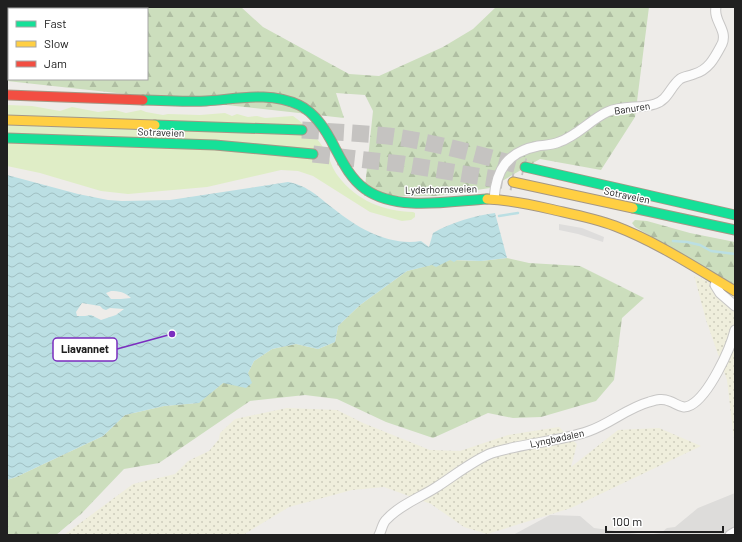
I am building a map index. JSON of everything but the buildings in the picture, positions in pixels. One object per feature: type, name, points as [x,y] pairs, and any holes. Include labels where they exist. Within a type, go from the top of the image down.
[{"type":"main road","name":"Lyderhornsveien","points":[[7,94],[196,101],[264,96],[278,98],[298,105],[315,117],[324,128],[352,177],[359,184],[374,194],[394,200],[423,203],[494,199],[581,215],[608,223],[643,239],[735,291]]},
{"type":"main road","name":"Sotraveien","points":[[7,120],[224,126],[302,130]]},
{"type":"main road","name":"Sotraveien","points":[[7,138],[215,145],[313,154]]},
{"type":"main road","name":"Sotraveien","points":[[525,167],[735,215]]},
{"type":"main road","name":"Sotraveien","points":[[513,182],[735,230]]},
{"type":"street","name":"Banuren","points":[[494,199],[495,188],[500,171],[506,162],[518,152],[567,139],[608,111],[626,107],[653,105],[660,102],[668,95],[680,80],[707,68],[724,38],[724,34],[715,14],[716,7]]},
{"type":"street","points":[[717,281],[715,285],[720,293],[735,306]]},
{"type":"street","name":"Lyngbødalen","points":[[379,535],[384,522],[393,513],[485,456],[525,445],[584,433],[644,403],[658,399],[669,400],[684,408],[691,406],[699,399],[710,385],[724,358],[735,330]]},
{"type":"street","points":[[730,535],[735,532]]},
{"type":"shaded area","points":[[559,224],[582,228],[604,237],[603,242],[559,230]]},
{"type":"shaded area","points":[[735,493],[735,535],[646,535],[661,533],[667,528],[675,527],[698,508]]},
{"type":"shaded area","points":[[550,515],[580,516],[594,528],[645,535],[513,535]]},
{"type":"green space","points":[[7,7],[241,7],[263,27],[349,74],[379,76],[443,47],[473,29],[496,7],[649,7],[635,117],[601,170],[540,159],[490,188],[437,196],[364,196],[373,111],[365,95],[336,93],[344,118],[7,81]]},
{"type":"green space","points":[[7,105],[32,106],[60,111],[72,107],[98,112],[115,110],[126,113],[141,110],[163,115],[225,113],[232,116],[237,114],[248,117],[257,116],[265,118],[293,116],[319,141],[336,174],[345,185],[371,203],[381,207],[413,212],[415,213],[415,217],[411,220],[402,221],[370,212],[313,176],[298,171],[281,170],[207,187],[128,194],[101,191],[40,173],[7,166]]},
{"type":"green space","points":[[635,220],[647,221],[690,233],[735,242],[735,285],[635,227],[632,223]]},
{"type":"green space","points":[[507,258],[529,263],[580,266],[644,298],[622,318],[614,380],[596,401],[541,417],[513,418],[488,413],[433,438],[386,422],[337,399],[305,395],[250,401],[159,463],[124,469],[81,514],[56,535],[7,535],[7,480],[103,436],[125,415],[164,406],[198,403],[223,383],[248,373],[254,361],[272,349],[296,344],[318,349],[335,342],[338,326],[360,305],[407,271],[450,260],[481,261]]},
{"type":"green space","points":[[694,275],[735,295],[734,439],[727,380],[706,320]]},
{"type":"green space","points":[[287,408],[337,410],[363,423],[430,450],[460,451],[508,435],[559,427],[577,444],[571,467],[618,430],[659,428],[701,446],[571,508],[487,534],[464,527],[431,504],[384,487],[352,490],[289,507],[243,535],[64,535],[133,484],[175,474],[188,461],[209,451],[219,439],[220,433],[235,419]]},
{"type":"water","points":[[7,175],[78,194],[108,200],[122,201],[170,200],[288,182],[308,189],[364,229],[397,241],[421,241],[429,247],[433,233],[440,229],[463,220],[495,213],[507,258],[481,261],[457,260],[454,262],[450,260],[436,267],[432,265],[407,271],[360,305],[338,326],[335,342],[318,349],[296,344],[272,349],[254,361],[248,373],[252,383],[246,388],[223,383],[199,403],[164,406],[125,415],[103,436],[7,480]],"holes":[[[111,291],[122,292],[131,298],[111,299],[106,293]],[[82,303],[100,306],[106,310],[110,308],[124,309],[116,315],[101,320],[91,315],[77,316],[76,312]]]},
{"type":"waterway","points":[[499,216],[518,213]]},
{"type":"waterway","points":[[673,241],[700,245],[711,251],[735,254]]},
{"type":"tunnel","points":[[302,130],[388,136],[456,149],[525,167]]},
{"type":"tunnel","points":[[313,154],[402,164],[513,182]]},
{"type":"traffic: fast","points":[[143,100],[206,101],[265,97],[288,101],[305,108],[316,118],[325,129],[351,176],[365,189],[378,196],[392,201],[408,203],[441,203],[487,199]]},
{"type":"traffic: fast","points":[[155,125],[302,130]]},
{"type":"traffic: fast","points":[[7,138],[215,145],[313,154]]},
{"type":"traffic: fast","points":[[525,167],[735,215]]},
{"type":"traffic: fast","points":[[633,208],[735,230]]},
{"type":"traffic: slow","points":[[7,120],[155,125]]},
{"type":"traffic: slow","points":[[513,182],[633,208]]},
{"type":"traffic: slow","points":[[487,199],[534,205],[607,223],[631,232],[735,291]]},
{"type":"traffic: jam","points":[[7,95],[143,100]]},
{"type":"place","name":"Liavannet","points":[[172,334]]}]
